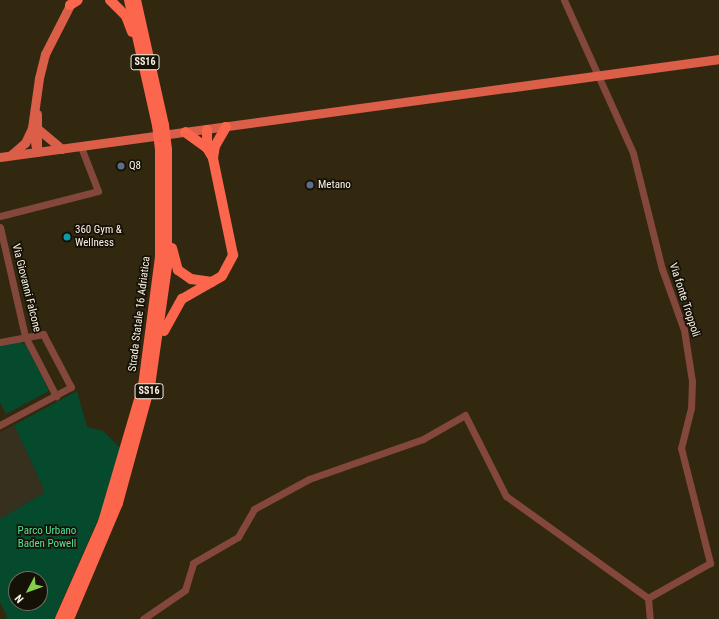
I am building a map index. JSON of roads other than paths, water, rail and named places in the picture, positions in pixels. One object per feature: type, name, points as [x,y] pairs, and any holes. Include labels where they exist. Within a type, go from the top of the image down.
[{"type":"highway","points":[[110,0],[126,16],[146,70]]},
{"type":"highway","name":"Strada Statale 16 Adriatica","points":[[129,0],[161,125]]},
{"type":"highway","name":"Strada Statale 16 Adriatica","points":[[68,619],[118,503],[153,372],[167,266],[168,200],[161,125],[136,0]]},
{"type":"highway","points":[[211,147],[226,127]]},
{"type":"highway","points":[[153,372],[174,309],[182,299],[212,282],[230,267],[233,255],[207,130]]},
{"type":"highway","points":[[185,132],[211,147]]},
{"type":"highway","name":"Strada Statale 16 Adriatica","points":[[60,619],[107,510],[143,386],[160,256],[163,150]]},
{"type":"highway","points":[[168,200],[173,257],[178,270],[191,279],[212,282]]},
{"type":"main road","points":[[37,152],[35,129],[37,95],[45,54],[73,1]]},
{"type":"main road","points":[[0,157],[207,130],[719,59]]},
{"type":"main road","points":[[35,129],[62,149]]},
{"type":"main road","points":[[10,156],[25,143],[35,129]]},
{"type":"street","name":"Via fonte Troppoli","points":[[564,0],[633,152],[662,269],[684,330],[693,396],[681,448],[710,559],[707,565],[648,598]]},
{"type":"street","points":[[0,216],[98,191],[81,147]]},
{"type":"street","name":"Via Giovanni Falcone","points":[[0,228],[25,336],[56,396]]},
{"type":"street","points":[[0,342],[25,336],[43,334],[71,387],[56,396],[1,421]]},
{"type":"street","points":[[143,619],[185,590],[193,563],[238,537],[254,509],[309,479],[423,439],[465,415],[506,496],[648,598],[650,619]]},
{"type":"place","name":"Q8","points":[[121,166]]},
{"type":"place","name":"Metano","points":[[310,185]]},
{"type":"place","name":"360 Gym & Wellness","points":[[67,237]]},
{"type":"park label","name":"Parco Urbano Baden Powell","points":[[47,538]]}]
